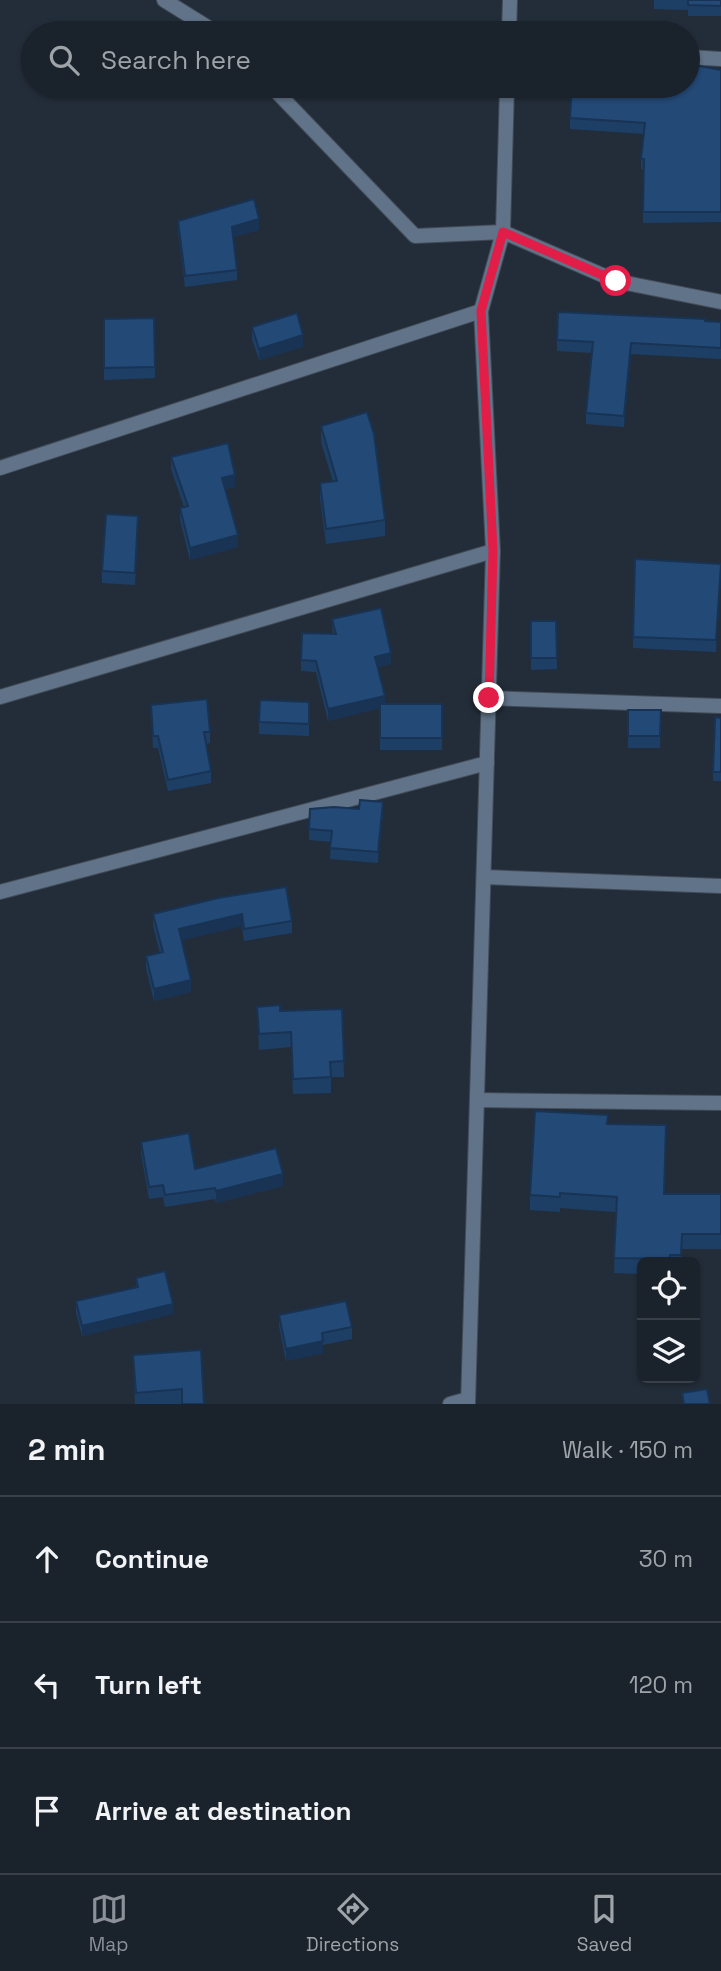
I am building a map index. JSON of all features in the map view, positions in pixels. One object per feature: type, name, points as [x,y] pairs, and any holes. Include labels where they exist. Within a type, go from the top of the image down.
[{"type":"street","points":[[164,0],[198,21]]},
{"type":"street","points":[[509,21],[510,0]]},
{"type":"street","points":[[700,58],[721,59]]},
{"type":"street","points":[[283,98],[415,236],[503,232],[616,281],[721,302]]},
{"type":"street","points":[[450,1404],[468,1401],[493,551],[481,311],[503,232],[507,98]]},
{"type":"street","points":[[0,468],[481,311]]},
{"type":"street","points":[[0,697],[493,551]]},
{"type":"street","points":[[489,698],[721,706]]},
{"type":"street","points":[[0,892],[487,763]]},
{"type":"street","points":[[484,877],[721,886]]},
{"type":"street","points":[[477,1100],[721,1103]]},
{"type":"building","points":[[688,0],[721,0],[721,6],[688,5]]},
{"type":"building","points":[[700,66],[721,70],[721,212],[643,212],[644,159],[641,159],[645,123],[570,118],[571,98],[700,98]]},
{"type":"building","points":[[254,199],[259,219],[232,227],[237,270],[185,276],[178,221]]},
{"type":"building","points":[[558,312],[721,322],[721,348],[631,343],[624,416],[586,413],[593,342],[557,340]]},
{"type":"building","points":[[297,313],[303,335],[259,349],[252,327]]},
{"type":"building","points":[[154,318],[155,367],[104,368],[104,319]]},
{"type":"building","points":[[367,412],[374,434],[385,520],[326,529],[320,483],[337,481],[321,426]]},
{"type":"building","points":[[228,443],[235,475],[222,478],[238,535],[190,548],[180,508],[188,506],[171,457]]},
{"type":"building","points":[[106,514],[138,516],[135,573],[102,571]]},
{"type":"building","points":[[635,559],[721,564],[716,640],[633,637]]},
{"type":"building","points":[[381,608],[391,653],[375,657],[385,696],[328,709],[316,661],[301,660],[302,633],[336,634],[332,619]]},
{"type":"building","points":[[531,621],[556,621],[557,658],[531,658]]},
{"type":"building","points":[[207,699],[210,732],[204,732],[211,771],[168,780],[158,736],[153,736],[151,705]]},
{"type":"building","points":[[260,700],[309,702],[309,724],[259,722]]},
{"type":"building","points":[[380,704],[442,704],[442,738],[380,738]]},
{"type":"building","points":[[628,710],[661,710],[660,736],[628,736]]},
{"type":"building","points":[[715,717],[721,718],[721,772],[713,772]]},
{"type":"building","points":[[360,800],[383,802],[378,852],[330,848],[332,831],[309,829],[310,809],[359,809]]},
{"type":"building","points":[[286,887],[292,921],[244,929],[242,914],[179,929],[191,980],[154,989],[146,956],[163,952],[153,914],[218,898]]},
{"type":"building","points":[[280,1005],[280,1011],[342,1009],[344,1061],[330,1062],[331,1077],[293,1079],[291,1032],[259,1034],[257,1007]]},
{"type":"building","points":[[535,1111],[608,1115],[607,1124],[666,1125],[664,1194],[721,1194],[721,1234],[682,1234],[681,1255],[614,1258],[617,1197],[560,1193],[560,1197],[530,1195]]},
{"type":"building","points":[[189,1133],[195,1169],[276,1148],[283,1174],[216,1191],[215,1188],[165,1195],[163,1185],[149,1187],[141,1142]]},
{"type":"building","points":[[165,1271],[173,1304],[82,1326],[76,1301],[138,1287],[136,1278]]},
{"type":"building","points":[[346,1301],[352,1327],[322,1333],[323,1341],[286,1349],[279,1315]]},
{"type":"building","points":[[201,1350],[204,1404],[182,1404],[182,1389],[136,1393],[133,1355]]},
{"type":"building","points":[[707,1389],[710,1404],[684,1404],[682,1393]]},
{"type":"route","points":[[489,698],[493,551],[481,311],[503,232],[616,281]]}]
